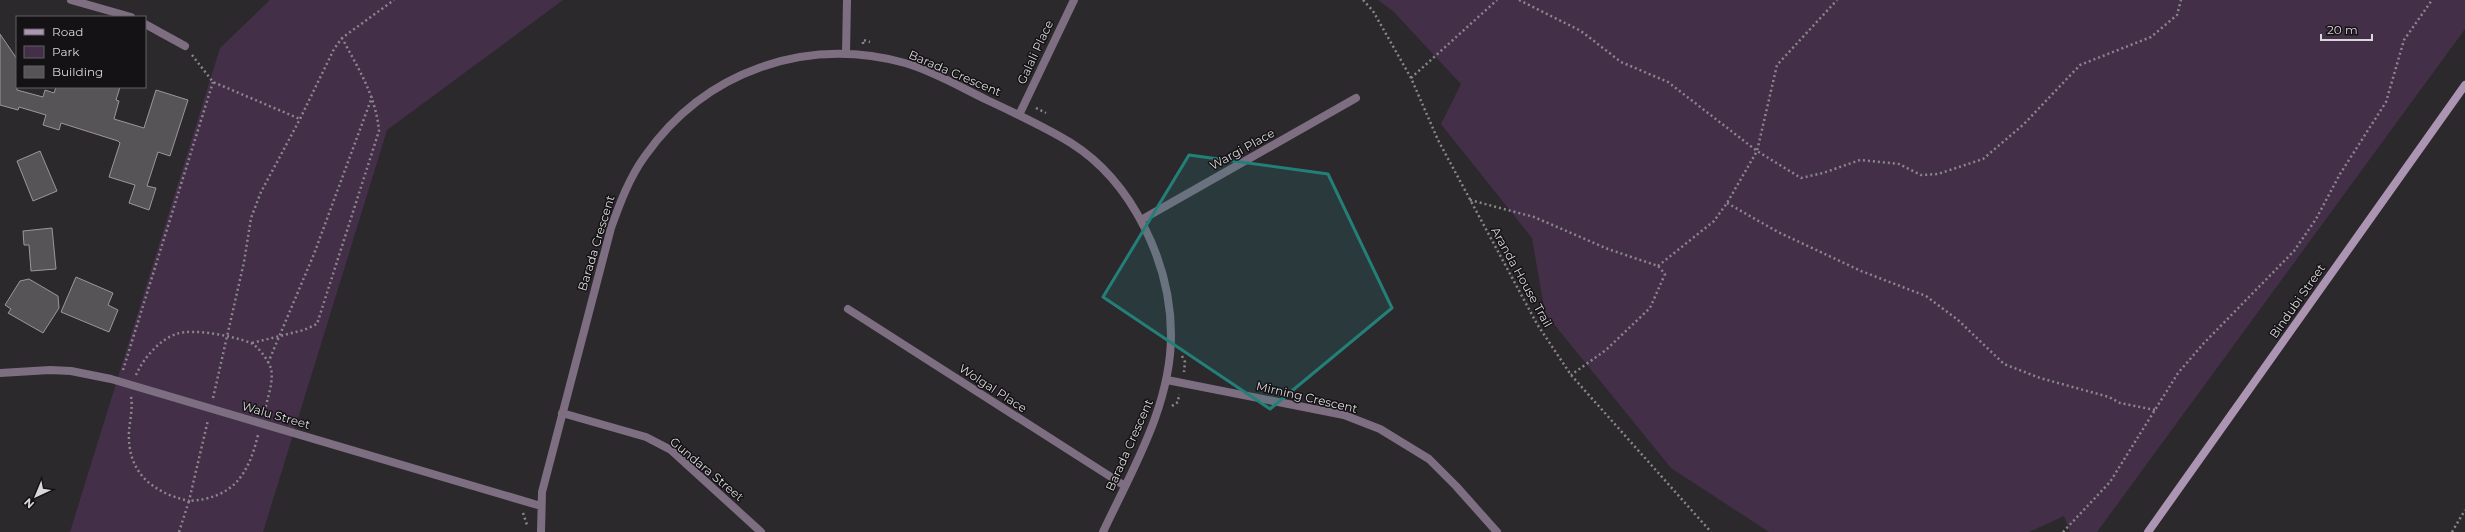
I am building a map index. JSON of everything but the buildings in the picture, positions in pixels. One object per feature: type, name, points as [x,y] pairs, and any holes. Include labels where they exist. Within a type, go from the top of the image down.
[{"type":"main road","name":"Bindubi Street","points":[[2148,532],[2465,85]]},
{"type":"street","points":[[71,0],[127,16]]},
{"type":"street","points":[[846,54],[847,0]]},
{"type":"street","name":"Galali Place","points":[[1019,115],[1074,0]]},
{"type":"street","points":[[146,25],[185,46]]},
{"type":"street","name":"Barada Crescent","points":[[541,532],[541,506],[562,414],[611,228],[625,191],[645,156],[670,125],[701,98],[735,77],[772,62],[809,54],[846,54],[862,55],[904,63],[922,69],[1019,115],[1072,144],[1088,157],[1117,186],[1141,220],[1158,255],[1168,295],[1171,337],[1167,380],[1148,436],[1103,532]]},
{"type":"street","name":"Wargi Place","points":[[1141,220],[1356,98]]},
{"type":"street","name":"Wolgal Place","points":[[848,309],[1125,486]]},
{"type":"street","name":"Walu Street","points":[[0,373],[50,370],[71,371],[132,386],[541,506]]},
{"type":"street","name":"Mirning Crescent","points":[[1167,380],[1344,415],[1380,429],[1429,459],[1456,486],[1497,532]]},
{"type":"street","name":"Gundara Street","points":[[562,414],[646,437],[671,450],[761,532]]},
{"type":"path","points":[[225,337],[244,262],[251,218],[261,192],[300,119],[330,55],[342,38],[394,0]]},
{"type":"path","name":"Aranda House Trail","points":[[1363,0],[1373,11],[1411,78],[1438,140],[1537,324],[1571,375],[1710,532]]},
{"type":"path","points":[[1411,78],[1497,0]]},
{"type":"path","points":[[1519,0],[1580,31],[1621,62],[1668,82],[1757,151],[1802,178],[1823,173],[1860,160],[1899,164],[1922,175],[1938,174],[1983,159],[2024,124],[2080,65],[2152,38],[2177,15],[2181,0]]},
{"type":"path","points":[[1658,266],[1714,221],[1727,203],[1757,151],[1777,64],[1837,0]]},
{"type":"path","points":[[2063,532],[2110,482],[2178,373],[2204,343],[2294,251],[2316,219],[2340,174],[2386,102],[2404,40],[2432,0]]},
{"type":"path","points":[[258,436],[248,466],[229,489],[216,497],[189,501],[162,492],[138,472],[129,450],[132,386],[136,374],[149,354],[174,335],[195,331],[252,343],[304,330],[317,324],[379,131],[378,114],[372,96],[342,38]]},
{"type":"path","points":[[862,55],[863,40],[878,44]]},
{"type":"path","points":[[185,46],[212,82],[300,119]]},
{"type":"path","points":[[136,374],[123,372],[212,82]]},
{"type":"path","points":[[268,363],[278,336],[314,254],[372,96]]},
{"type":"path","points":[[1025,103],[1053,117]]},
{"type":"path","points":[[1469,200],[1534,217],[1608,248],[1658,266],[1665,274],[1650,308],[1606,350],[1571,375]]},
{"type":"path","points":[[1727,203],[1785,235],[1861,271],[1926,296],[1958,320],[2004,364],[2040,378],[2109,397],[2120,403],[2155,410]]},
{"type":"path","points":[[252,343],[271,369],[271,382],[264,413]]},
{"type":"path","points":[[1182,349],[1186,362]]},
{"type":"path","points":[[124,397],[139,402]]},
{"type":"path","points":[[200,420],[215,424]]},
{"type":"path","points":[[250,434],[265,438]]},
{"type":"path","points":[[179,532],[189,501]]},
{"type":"path","points":[[517,509],[523,513],[526,519],[528,531]]},
{"type":"path","points":[[2452,532],[2465,510]]},
{"type":"highlighted area","points":[[1189,155],[1328,174],[1392,308],[1270,409],[1103,297]]},
{"type":"green space","points":[[270,0],[563,0],[387,130],[263,532],[70,532],[220,48]]},
{"type":"green space","points":[[1378,0],[2465,0],[2465,29],[2097,532],[2070,532],[2064,516],[2029,532],[1769,532],[1671,468],[1545,313],[1532,238],[1441,124],[1461,84],[1393,11]]}]
